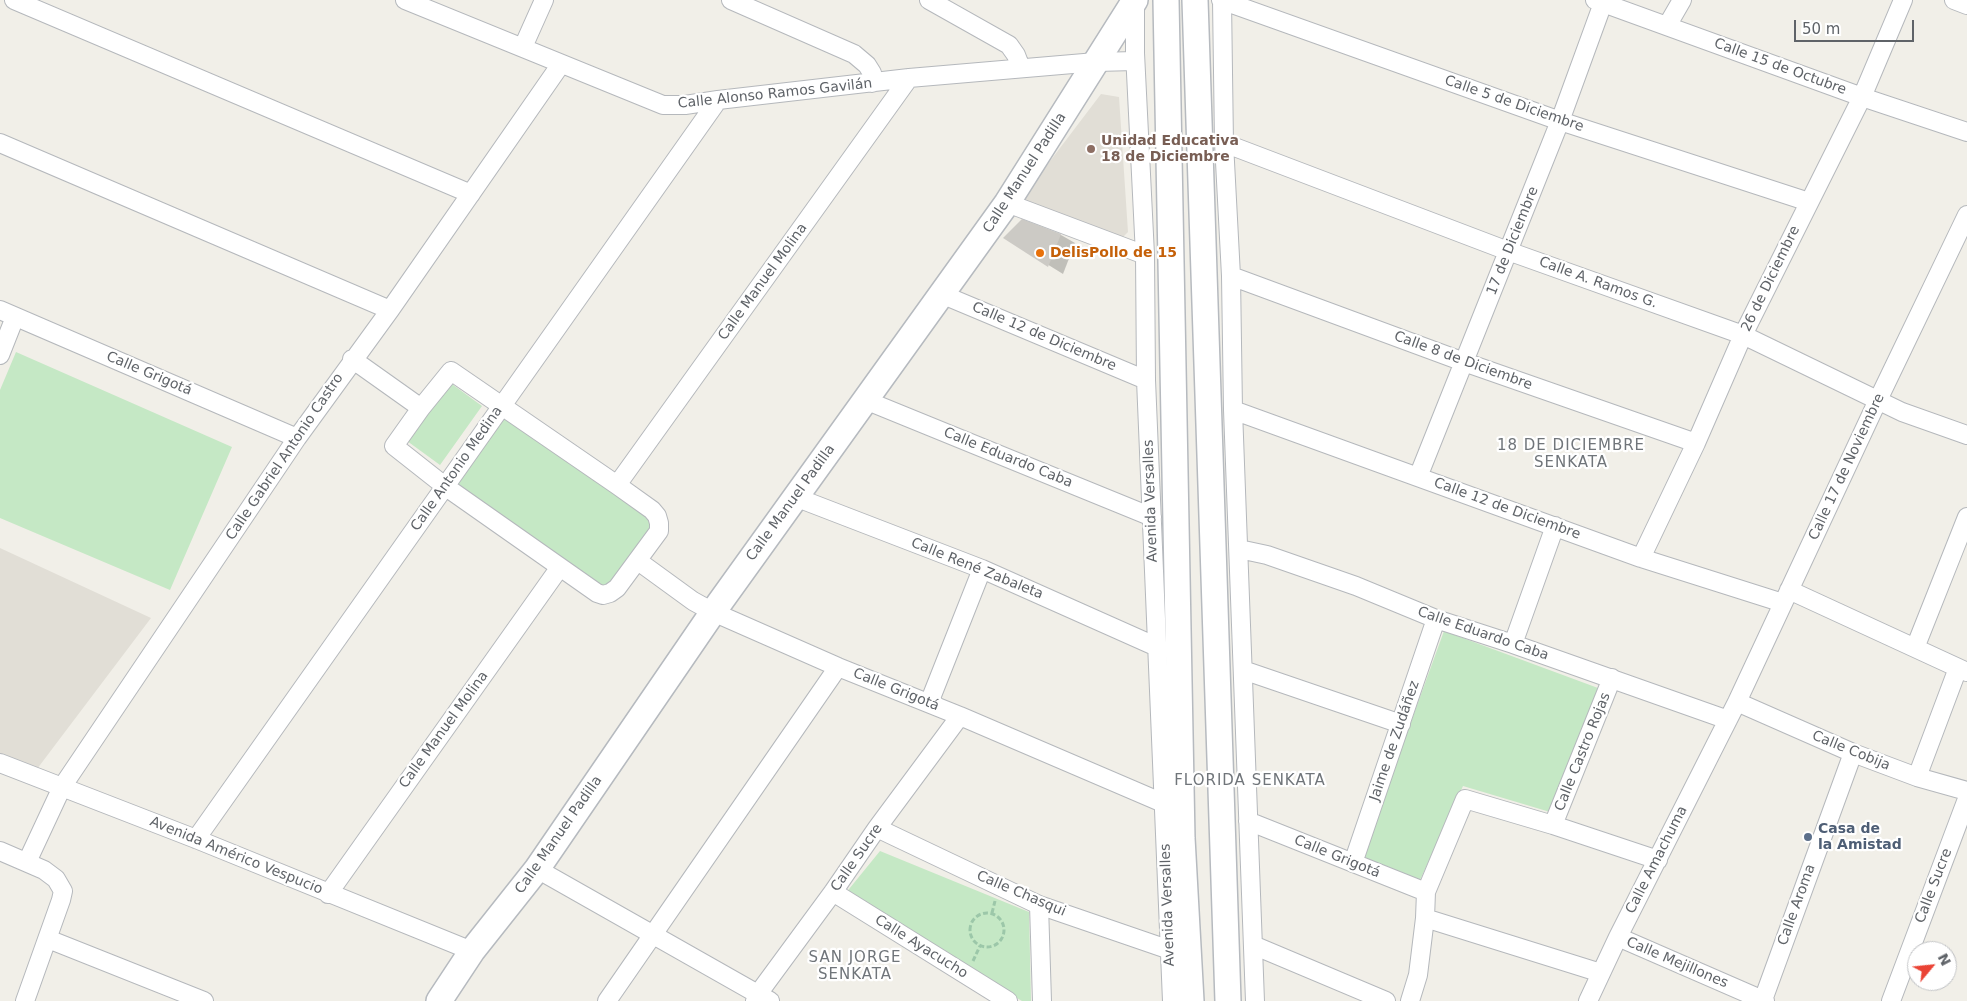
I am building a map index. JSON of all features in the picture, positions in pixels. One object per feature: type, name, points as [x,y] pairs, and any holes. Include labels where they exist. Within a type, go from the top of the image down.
[{"type":"street","points":[[14,0],[471,194]]},
{"type":"street","name":"Calle Alonso Ramos Gavilán","points":[[405,0],[663,105],[685,105],[908,78],[1096,62],[1135,61]]},
{"type":"street","points":[[523,47],[544,0]]},
{"type":"street","points":[[731,0],[854,54],[868,65],[872,73],[872,83]]},
{"type":"street","points":[[929,0],[1009,45],[1016,55],[1021,68]]},
{"type":"street","name":"Avenida Versalles","points":[[1135,0],[1135,61],[1145,255],[1146,380],[1172,1001]]},
{"type":"street","name":"Calle Manuel Padilla","points":[[439,1001],[472,951],[537,869],[713,612],[1007,203],[1135,0]]},
{"type":"street","name":"Avenida Versalles","points":[[1166,0],[1182,828],[1191,1001]]},
{"type":"street","points":[[1195,0],[1228,1001]]},
{"type":"street","points":[[1222,0],[1224,143],[1231,276],[1233,410],[1255,1001]]},
{"type":"street","name":"Calle 5 de Diciembre","points":[[1222,0],[1560,121],[1809,202]]},
{"type":"street","points":[[1667,26],[1682,0]]},
{"type":"street","name":"26 de Diciembre","points":[[1641,558],[1696,443],[1743,335],[1862,97],[1903,0]]},
{"type":"street","points":[[1954,0],[1967,5]]},
{"type":"street","name":"Calle 15 de Octubre","points":[[1599,2],[1862,97],[1967,132]]},
{"type":"street","name":"17 de Diciembre","points":[[1418,476],[1560,121],[1599,2]]},
{"type":"street","name":"Calle Gabriel Antonio Castro","points":[[27,862],[62,787],[297,438],[352,359],[390,310],[561,64]]},
{"type":"street","name":"Calle Manuel Molina","points":[[617,485],[908,78]]},
{"type":"street","name":"Calle Antonio Medina","points":[[196,839],[718,100]]},
{"type":"street","points":[[0,143],[390,310]]},
{"type":"street","name":"Calle A. Ramos G.","points":[[1224,143],[1508,251],[1743,335],[1902,412],[1967,435]]},
{"type":"street","points":[[1007,203],[1145,255]]},
{"type":"street","name":"Calle 17 de Noviembre","points":[[1728,720],[1967,215]]},
{"type":"street","name":"Calle 8 de Diciembre","points":[[1231,276],[1464,362],[1696,443]]},
{"type":"street","name":"Calle 12 de Diciembre","points":[[941,294],[1146,380]]},
{"type":"street","points":[[0,355],[8,314]]},
{"type":"street","name":"Calle Grigotá","points":[[8,314],[297,438]]},
{"type":"street","points":[[352,359],[420,408]]},
{"type":"street","points":[[452,370],[617,485],[652,510],[660,523],[659,531],[617,588],[603,595],[597,593],[446,487],[394,446],[420,408],[452,370]]},
{"type":"street","name":"Calle Eduardo Caba","points":[[865,400],[1152,517]]},
{"type":"street","name":"Calle 12 de Diciembre","points":[[1233,410],[1641,558],[1786,597],[1915,648],[1962,670]]},
{"type":"street","name":"Calle René Zabaleta","points":[[795,497],[982,569],[1157,647]]},
{"type":"street","points":[[1915,648],[1967,517]]},
{"type":"street","points":[[1514,644],[1555,526]]},
{"type":"street","name":"Calle Eduardo Caba","points":[[1239,549],[1267,555],[1356,586],[1436,619],[1514,644],[1728,720]]},
{"type":"street","name":"Calle Grigotá","points":[[638,561],[693,601],[713,612],[838,667],[960,716],[1163,803]]},
{"type":"street","name":"Calle Manuel Molina","points":[[328,894],[560,567]]},
{"type":"street","points":[[929,704],[982,569]]},
{"type":"street","name":"Jaime de Zudáñez","points":[[1353,863],[1436,619]]},
{"type":"street","points":[[606,1001],[838,667]]},
{"type":"street","points":[[1243,670],[1401,724]]},
{"type":"street","points":[[1916,777],[1962,670]]},
{"type":"street","name":"Calle Castro Rojas","points":[[1553,825],[1612,678]]},
{"type":"street","name":"Calle Cobija","points":[[1737,702],[1853,754],[1916,777],[1967,791]]},
{"type":"street","name":"Calle Sucre","points":[[761,998],[877,828],[960,716]]},
{"type":"street","name":"Calle Amachuma","points":[[1588,1001],[1618,937],[1728,720]]},
{"type":"street","name":"Calle Aroma","points":[[1764,1000],[1853,754]]},
{"type":"street","name":"Avenida Américo Vespucio","points":[[0,763],[196,839],[472,951]]},
{"type":"street","points":[[1410,1001],[1418,975],[1426,892],[1465,799],[1553,825],[1658,860]]},
{"type":"street","name":"Calle Sucre","points":[[1891,1001],[1967,799]]},
{"type":"street","name":"Calle Grigotá","points":[[1248,821],[1426,892]]},
{"type":"street","name":"Calle Chasqui","points":[[877,828],[1039,905],[1170,950]]},
{"type":"street","points":[[0,851],[27,862],[56,879],[62,892],[48,939],[24,1001]]},
{"type":"street","points":[[537,869],[761,998]]},
{"type":"street","name":"Calle Ayacucho","points":[[833,892],[1008,1001]]},
{"type":"street","points":[[1039,905],[1042,1001]]},
{"type":"street","points":[[1425,918],[1601,973]]},
{"type":"street","name":"Calle Mejillones","points":[[1618,937],[1743,997],[1764,1000]]},
{"type":"street","points":[[48,939],[204,1001]]},
{"type":"street","points":[[1253,945],[1386,1001]]},
{"type":"street","points":[[613,1001],[622,979]]},
{"type":"path","points":[[992,912],[996,898]]},
{"type":"path","points":[[992,912],[1001,919],[1005,930],[1004,936],[1001,941],[991,947],[980,946],[975,943],[970,933],[972,922],[980,914],[992,912]]},
{"type":"path","points":[[969,969],[980,946]]},
{"type":"shaded area","name":"Unidad Educativa 18 de Diciembre","points":[[1101,94],[1119,97],[1128,232],[1117,243],[1019,202]]},
{"type":"shaded area","points":[[0,548],[151,618],[37,769],[0,754]]},
{"type":"green space","points":[[16,352],[232,447],[170,590],[0,518],[0,390]]},
{"type":"green space","points":[[445,379],[482,406],[440,465],[403,438]]},
{"type":"green space","points":[[506,415],[651,520],[650,532],[615,581],[602,588],[457,484]]},
{"type":"green space","points":[[1444,631],[1598,688],[1550,812],[1463,786],[1420,880],[1362,857]]},
{"type":"green space","points":[[880,851],[1029,912],[1031,1001],[1022,1001],[845,894]]},
{"type":"building","name":"DelisPollo de 15","points":[[1022,219],[1061,234],[1048,267],[1003,238]]},
{"type":"place","name":"Unidad Educativa 18 de Diciembre","points":[[1091,149]]},
{"type":"place","name":"DelisPollo de 15","points":[[1040,253]]},
{"type":"place","name":"Casa de la Amistad","points":[[1808,837]]},
{"type":"district","name":"18 DE DICIEMBRE SENKATA","points":[[1571,454]]},
{"type":"district","name":"FLORIDA SENKATA","points":[[1250,781]]},
{"type":"district","name":"SAN JORGE SENKATA","points":[[855,966]]}]
